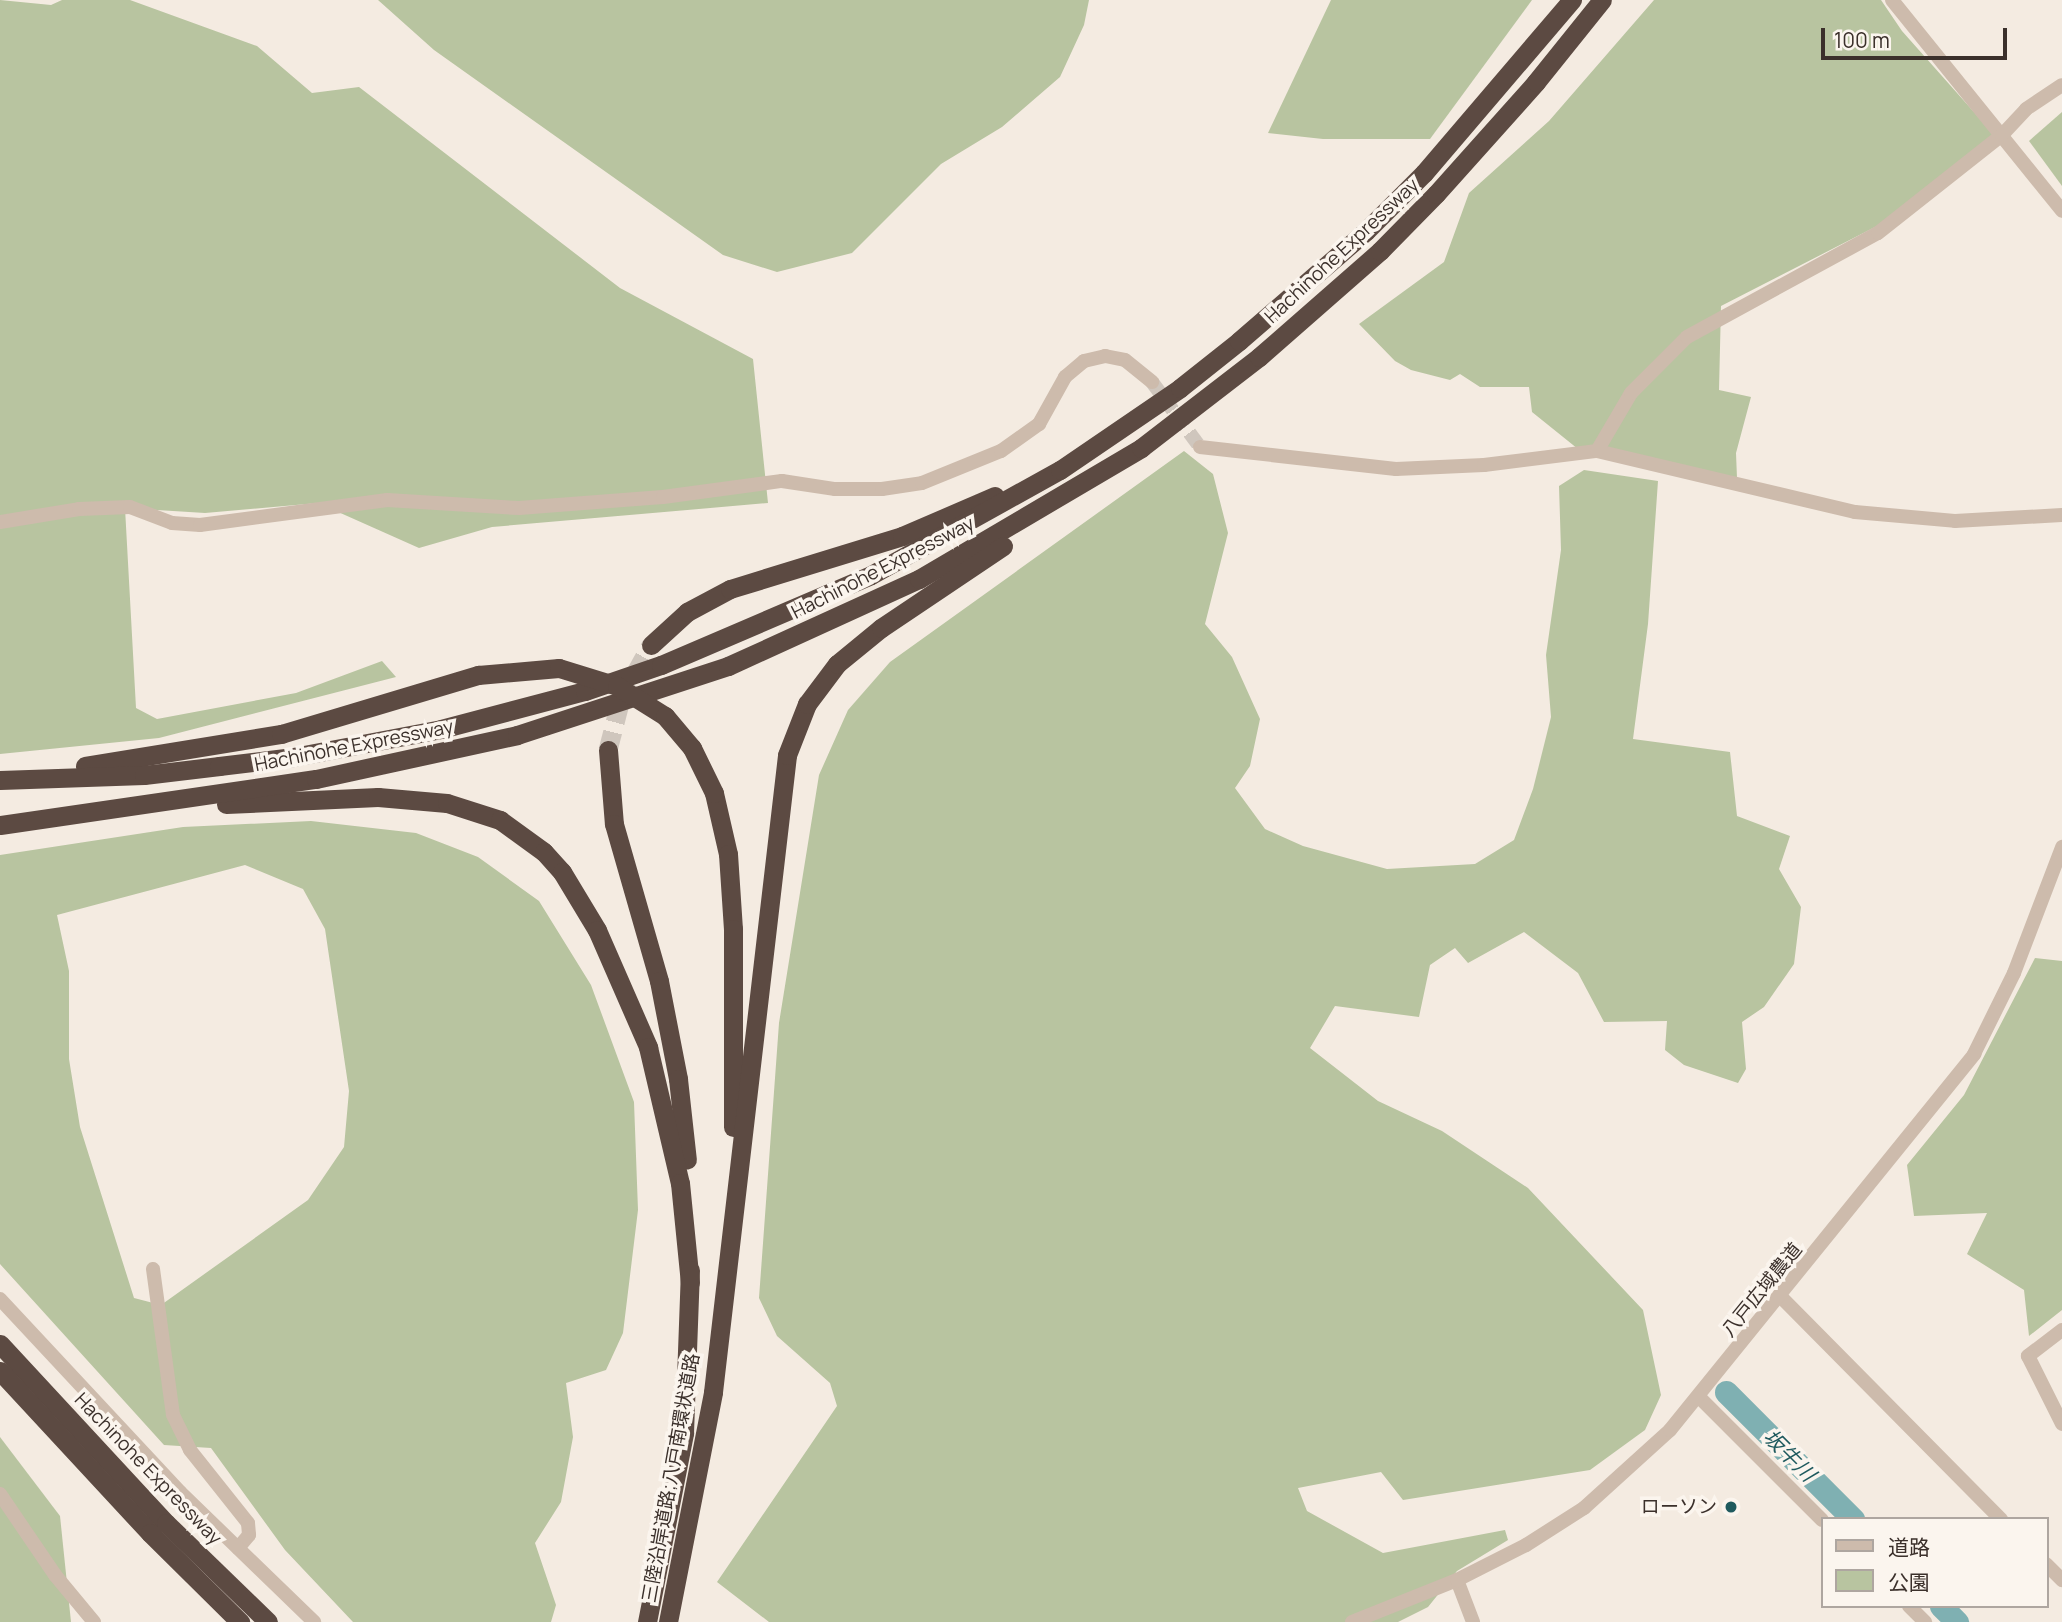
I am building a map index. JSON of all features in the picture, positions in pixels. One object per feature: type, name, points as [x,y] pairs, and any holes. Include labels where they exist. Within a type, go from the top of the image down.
[{"type":"highway","name":"Hachinohe Expressway","points":[[0,780],[144,775],[293,757],[442,729],[585,691],[734,637],[871,575],[998,508],[1119,430],[1239,341],[1366,231],[1471,121],[1572,0]]},
{"type":"highway","name":"Hachinohe Expressway","points":[[0,825],[71,816],[438,755],[666,689],[790,639],[919,579],[1141,448],[1259,358],[1380,251],[1484,144],[1602,0]]},
{"type":"highway","points":[[651,645],[687,612],[730,589],[938,522],[1013,488],[1119,430]]},
{"type":"highway","points":[[723,1301],[783,782],[807,704],[856,646],[1141,448]]},
{"type":"highway","points":[[0,773],[100,765],[225,745],[324,724],[478,675],[559,668],[617,686],[664,716],[692,748],[714,793],[728,853],[733,929],[733,1137],[723,1301]]},
{"type":"highway","points":[[608,750],[614,824],[659,981],[678,1079],[688,1185],[690,1283]]},
{"type":"highway","points":[[71,816],[282,800],[401,798],[474,809],[523,834],[562,872],[580,899],[617,972],[648,1047],[680,1182],[690,1283]]},
{"type":"highway","name":"三陸沿岸道路;八戸南環状道路","points":[[647,1622],[684,1433],[690,1283]]},
{"type":"highway","name":"三陸沿岸道路;八戸南環状道路","points":[[668,1622],[705,1442],[723,1301]]},
{"type":"highway","name":"Hachinohe Expressway","points":[[0,1344],[166,1523],[268,1622]]},
{"type":"highway","points":[[0,1371],[150,1534],[240,1622]]},
{"type":"street","points":[[1892,0],[2062,211]]},
{"type":"street","points":[[1597,451],[1631,393],[1687,337],[1878,233],[2002,135],[2026,109],[2062,85]]},
{"type":"street","points":[[0,522],[79,509],[130,507],[172,523],[200,525],[387,500],[519,508],[663,498],[782,481],[835,489],[882,489],[922,483],[1001,452],[1039,424],[1065,377],[1083,362],[1105,356],[1125,360],[1152,382]]},
{"type":"street","points":[[1200,447],[1396,468],[1484,465],[1597,451],[1855,512],[1955,521],[2062,515]]},
{"type":"street","name":"八戸広域農道","points":[[1352,1622],[1457,1580],[1526,1545],[1584,1508],[1635,1465],[1699,1397],[1974,1054],[2014,973],[2062,848]]},
{"type":"street","points":[[153,1269],[173,1415],[190,1450],[248,1523],[249,1535],[238,1548]]},
{"type":"street","points":[[1781,1297],[1999,1517]]},
{"type":"street","points":[[0,1299],[180,1492],[314,1622]]},
{"type":"street","points":[[2062,1331],[2028,1356],[2062,1424]]},
{"type":"street","points":[[1699,1397],[1820,1518]]},
{"type":"street","points":[[0,1494],[55,1575],[94,1622]]},
{"type":"street","points":[[2048,1566],[2062,1580]]},
{"type":"street","points":[[1457,1580],[1473,1622]]},
{"type":"street","points":[[1911,1608],[1925,1622]]},
{"type":"green space","points":[[0,0],[51,5],[62,0],[130,0],[257,46],[312,93],[359,87],[620,288],[753,359],[768,503],[492,527],[419,548],[318,503],[205,513],[125,508],[136,708],[157,719],[296,693],[382,661],[396,677],[159,738],[0,754]]},
{"type":"green space","points":[[378,0],[1089,0],[1084,25],[1060,77],[1002,127],[941,164],[852,253],[777,272],[723,255],[434,50]]},
{"type":"green space","points":[[1331,0],[1532,0],[1430,139],[1323,139],[1268,133]]},
{"type":"green space","points":[[1654,0],[1881,0],[1902,31],[1997,138],[1879,225],[1721,306],[1719,390],[1751,397],[1736,453],[1737,478],[1578,449],[1532,412],[1529,387],[1480,387],[1460,374],[1450,380],[1411,370],[1395,361],[1359,324],[1444,262],[1469,193],[1549,121]]},
{"type":"green space","points":[[2062,112],[2062,186],[2029,141]]},
{"type":"green space","points":[[1184,451],[1213,474],[1228,533],[1205,624],[1232,657],[1260,719],[1250,766],[1235,788],[1265,829],[1303,846],[1387,869],[1475,864],[1514,840],[1533,789],[1551,717],[1546,655],[1561,550],[1559,486],[1584,470],[1658,481],[1648,624],[1633,739],[1730,752],[1737,816],[1790,836],[1779,869],[1801,907],[1794,964],[1764,1007],[1742,1022],[1746,1069],[1738,1083],[1684,1065],[1665,1050],[1667,1021],[1604,1022],[1578,973],[1524,932],[1468,963],[1455,948],[1430,965],[1419,1017],[1335,1006],[1310,1048],[1378,1101],[1442,1131],[1528,1188],[1643,1310],[1661,1395],[1645,1430],[1590,1470],[1403,1500],[1381,1472],[1298,1488],[1307,1511],[1383,1553],[1505,1530],[1508,1540],[1457,1571],[1428,1607],[1398,1622],[769,1622],[717,1582],[837,1406],[830,1383],[777,1336],[759,1298],[779,1023],[819,775],[848,710],[890,662]]},
{"type":"green space","points":[[311,821],[416,833],[478,857],[539,901],[591,985],[634,1102],[638,1210],[623,1333],[606,1370],[566,1383],[573,1437],[561,1502],[535,1543],[556,1605],[551,1622],[353,1622],[285,1550],[211,1448],[164,1445],[0,1264],[0,855],[183,827]],"holes":[[[245,865],[303,889],[325,929],[349,1091],[344,1147],[308,1200],[161,1305],[134,1298],[80,1127],[69,1059],[69,971],[57,915]]]},
{"type":"green space","points":[[2035,958],[2062,961],[2062,1310],[2029,1336],[2024,1290],[1967,1254],[1987,1213],[1914,1216],[1907,1165],[1964,1095]]},
{"type":"green space","points":[[0,1437],[60,1516],[71,1622],[0,1622]]},
{"type":"waterway","name":"坂牛川","points":[[1726,1392],[1851,1517]]},
{"type":"waterway","name":"坂牛川","points":[[1943,1608],[1957,1622]]},
{"type":"tunnel","points":[[1152,382],[1200,447]]},
{"type":"tunnel","points":[[608,750],[621,699],[651,645]]},
{"type":"place","name":"ローソン","points":[[1731,1507]]}]
